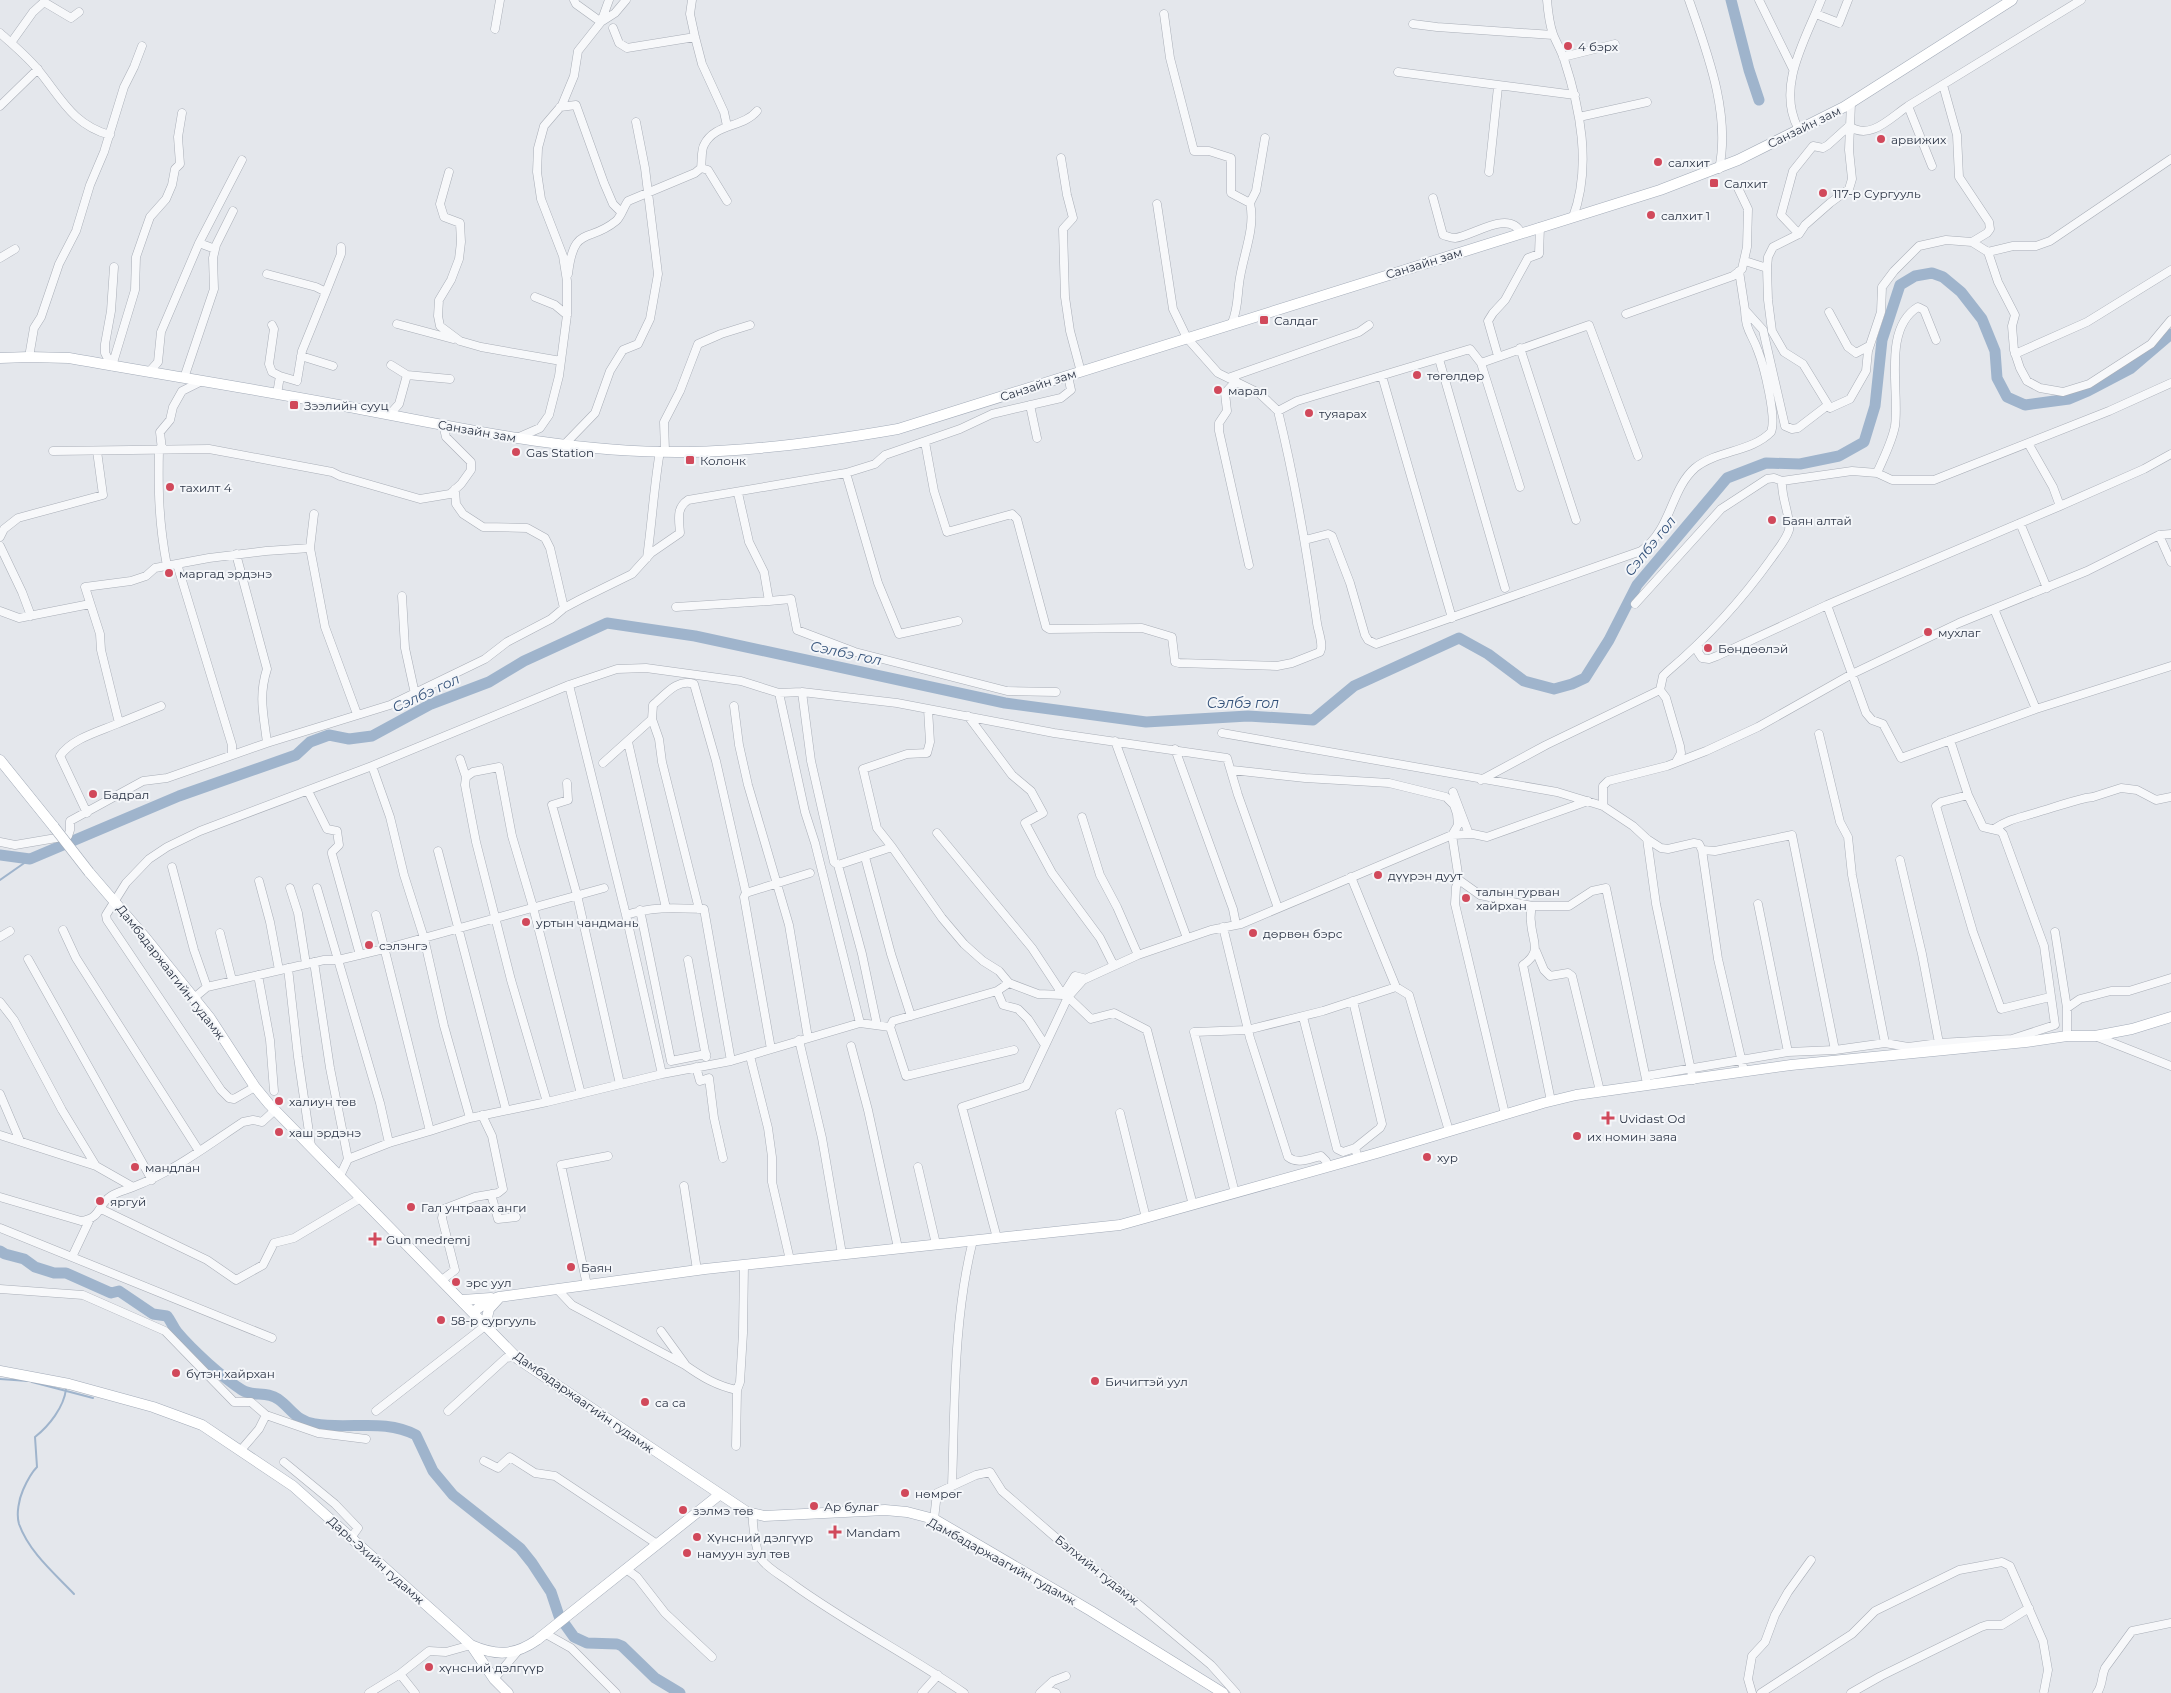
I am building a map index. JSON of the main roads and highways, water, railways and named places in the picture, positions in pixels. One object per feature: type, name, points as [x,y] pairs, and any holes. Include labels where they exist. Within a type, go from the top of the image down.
[{"type":"main road","name":"Санзайн зам","points":[[0,358],[29,356],[69,358],[518,438],[565,444],[688,452],[784,446],[898,429],[1521,232],[1660,190],[1718,169],[1851,102],[2012,0]]},
{"type":"main road","name":"Дамбадаржаагийн гудамж","points":[[0,760],[89,872],[115,901],[210,1018],[255,1087],[275,1110],[516,1357],[719,1495],[753,1514],[764,1516],[885,1510],[907,1512],[934,1519],[1091,1611],[1223,1693]]},
{"type":"main road","points":[[462,1300],[499,1297],[698,1270],[1120,1225],[1328,1167],[1356,1153],[1449,1131],[1551,1101],[1646,1080],[1694,1080],[1744,1071],[2012,1041],[2067,1036],[2095,1036],[2132,1029],[2171,1018]]},
{"type":"main road","points":[[473,1312],[488,1301],[499,1297]]},
{"type":"main road","points":[[485,1326],[489,1310],[499,1297]]},
{"type":"main road","name":"Дарь-Эхийн гудамж","points":[[0,1371],[69,1384],[153,1406],[202,1424],[293,1486],[471,1645],[495,1652],[517,1652],[546,1634],[719,1495]]},
{"type":"main road","points":[[471,1645],[494,1679],[508,1693]]},
{"type":"waterway","points":[[1731,0],[1749,70],[1759,100]]},
{"type":"waterway","name":"Сэлбэ гол","points":[[0,855],[30,859],[179,796],[296,755],[310,742],[329,735],[349,739],[372,736],[431,704],[489,682],[524,661],[607,623],[695,636],[1005,703],[1146,722],[1248,716],[1313,720],[1354,686],[1459,638],[1488,654],[1524,681],[1554,689],[1585,678],[1609,640],[1637,585],[1727,478],[1766,463],[1800,464],[1839,456],[1864,442],[1875,406],[1882,340],[1900,285],[1915,276],[1932,273],[1943,277],[1961,292],[1982,319],[1995,351],[1997,378],[2007,397],[2025,405],[2069,399],[2088,391],[2130,369],[2171,334]]},
{"type":"waterway","points":[[0,880],[30,859]]},
{"type":"waterway","points":[[0,1251],[24,1259],[35,1267],[54,1273],[66,1273],[111,1293],[119,1291],[153,1314],[167,1316],[183,1339],[226,1378],[246,1392],[269,1395],[278,1399],[303,1421],[328,1425],[392,1427],[416,1435],[433,1471],[453,1495],[520,1548],[532,1563],[551,1592],[559,1616],[574,1637],[587,1643],[617,1644],[622,1646],[655,1678],[680,1693]]},
{"type":"waterway","points":[[0,1379],[28,1381]]},
{"type":"waterway","points":[[32,1382],[93,1398]]},
{"type":"waterway","points":[[66,1389],[65,1396],[55,1416],[35,1437],[37,1467],[32,1472],[22,1494],[18,1507],[18,1516],[19,1524],[29,1544],[50,1570],[74,1594]]},
{"type":"place","name":"4 бэрх","points":[[1568,46]]},
{"type":"place","name":"арвижих","points":[[1881,139]]},
{"type":"place","name":"салхит","points":[[1658,162]]},
{"type":"place","name":"Салхит","points":[[1714,183]]},
{"type":"place","name":"117-р Сургууль","points":[[1823,193]]},
{"type":"place","name":"салхит 1","points":[[1651,215]]},
{"type":"place","name":"Салдаг","points":[[1264,320]]},
{"type":"place","name":"төгөлдөр","points":[[1417,375]]},
{"type":"place","name":"марал","points":[[1218,390]]},
{"type":"place","name":"Зээлийн сууц","points":[[294,405]]},
{"type":"place","name":"туяарах","points":[[1309,413]]},
{"type":"place","name":"Gas Station","points":[[516,452]]},
{"type":"place","name":"Колонк","points":[[690,460]]},
{"type":"place","name":"тахилт 4","points":[[170,487]]},
{"type":"place","name":"Баян алтай","points":[[1772,520]]},
{"type":"place","name":"маргад эрдэнэ","points":[[169,573]]},
{"type":"place","name":"мухлаг","points":[[1928,632]]},
{"type":"place","name":"Бөндөөлэй","points":[[1708,648]]},
{"type":"place","name":"Бадрал","points":[[93,794]]},
{"type":"place","name":"дүүрэн дуут","points":[[1378,875]]},
{"type":"place","name":"талын гурван хайрхан","points":[[1466,898]]},
{"type":"place","name":"уртын чандмань","points":[[526,922]]},
{"type":"place","name":"дөрвөн бэрс","points":[[1253,933]]},
{"type":"place","name":"сэлэнгэ","points":[[369,945]]},
{"type":"place","name":"халиун төв","points":[[279,1101]]},
{"type":"place","name":"Uvidast Od","points":[[1608,1118]]},
{"type":"place","name":"хаш эрдэнэ","points":[[279,1132]]},
{"type":"place","name":"их номин заяа","points":[[1577,1136]]},
{"type":"place","name":"хур","points":[[1427,1157]]},
{"type":"place","name":"мандлан","points":[[135,1167]]},
{"type":"place","name":"яргуй","points":[[100,1201]]},
{"type":"place","name":"Гал унтраах анги","points":[[411,1207]]},
{"type":"place","name":"Gun medremj","points":[[375,1239]]},
{"type":"place","name":"Баян","points":[[571,1267]]},
{"type":"place","name":"эрс уул","points":[[456,1282]]},
{"type":"place","name":"58-р сургууль","points":[[441,1320]]},
{"type":"place","name":"бүтэн хайрхан","points":[[176,1373]]},
{"type":"place","name":"Бичигтэй уул","points":[[1095,1381]]},
{"type":"place","name":"са са","points":[[645,1402]]},
{"type":"place","name":"нөмрөг","points":[[905,1493]]},
{"type":"place","name":"Ар булаг","points":[[814,1506]]},
{"type":"place","name":"зэлмэ төв","points":[[683,1510]]},
{"type":"place","name":"Mandam","points":[[835,1532]]},
{"type":"place","name":"Хүнсний дэлгүүр","points":[[697,1537]]},
{"type":"place","name":"намуун зул төв","points":[[687,1553]]},
{"type":"place","name":"хүнсний дэлгүүр","points":[[429,1667]]}]
